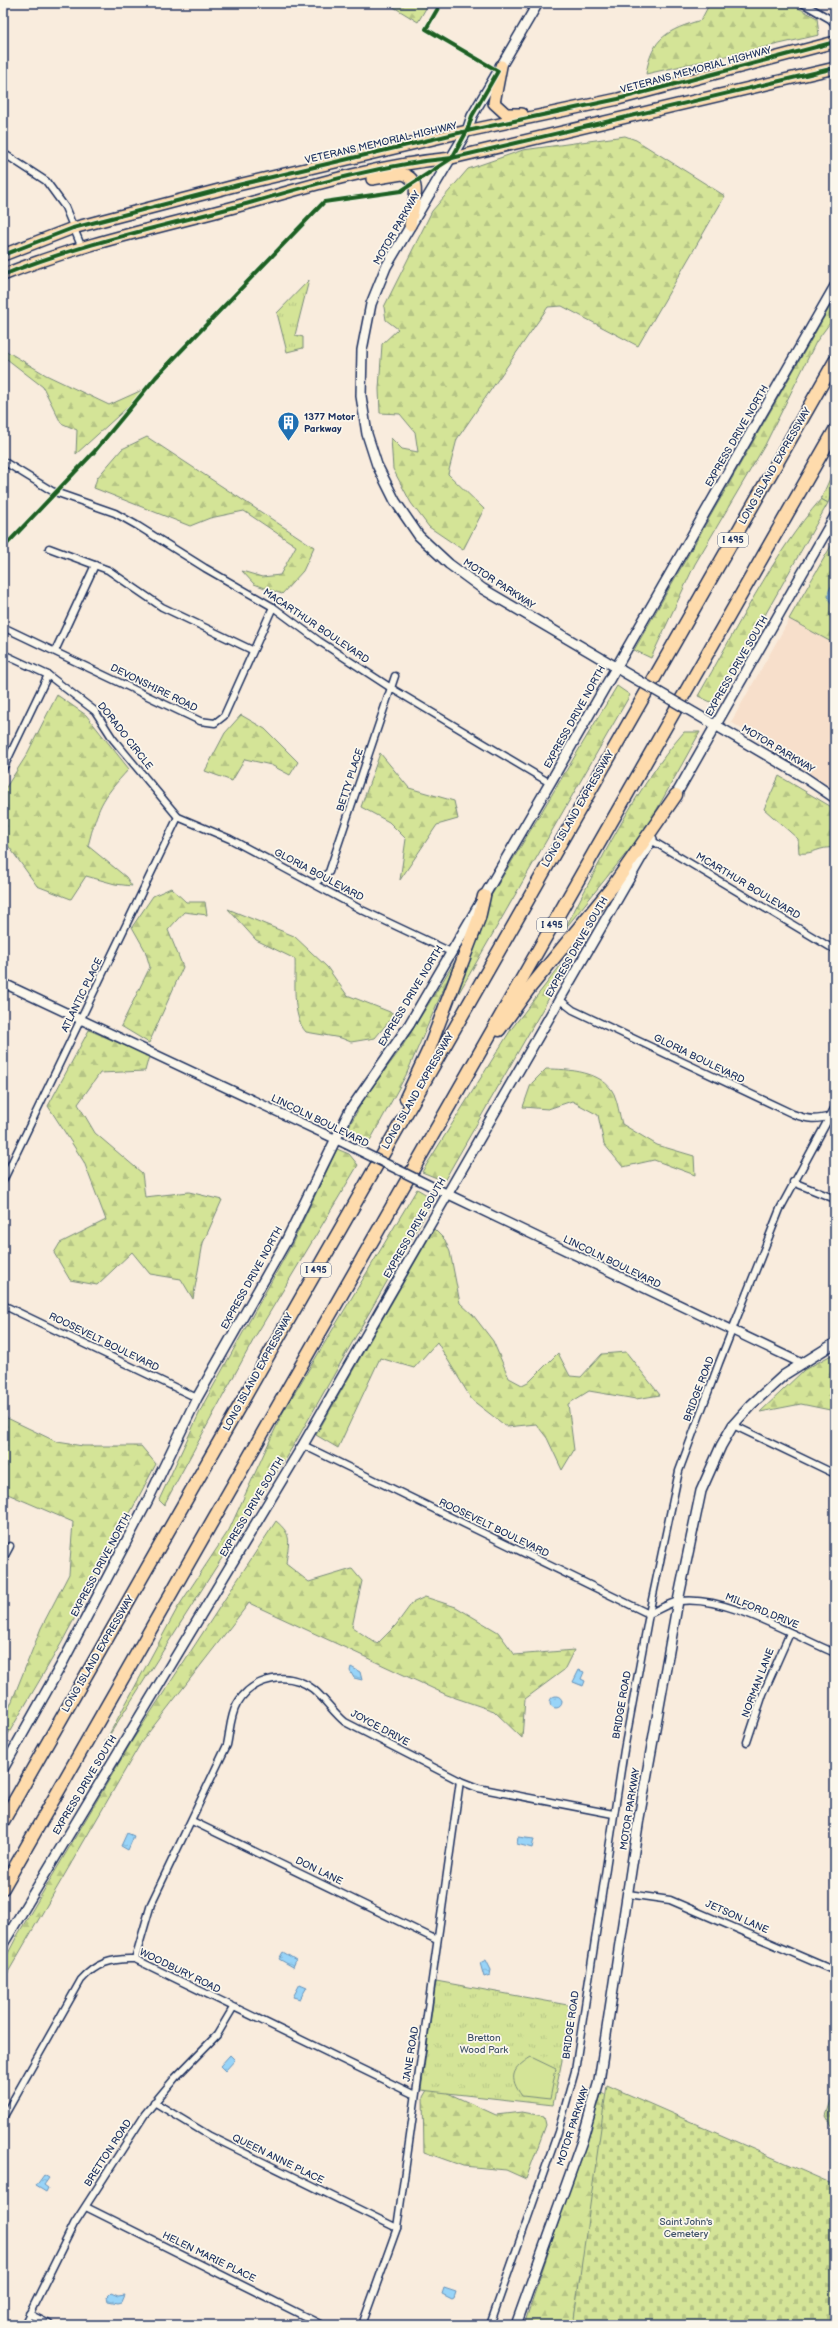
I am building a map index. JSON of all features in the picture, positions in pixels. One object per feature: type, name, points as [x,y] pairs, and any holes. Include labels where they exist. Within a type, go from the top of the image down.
[{"type":"highway","name":"VETERANS MEMORIAL HIGHWAY","points":[[3,255],[73,228],[238,184],[467,131],[580,107],[835,42]]},
{"type":"highway","points":[[501,66],[494,103],[506,114],[513,115],[580,107]]},
{"type":"highway","points":[[3,275],[82,248],[152,227],[326,182],[415,161],[452,158],[835,68]]},
{"type":"highway","points":[[326,182],[406,175],[412,180],[417,190],[410,225]]},
{"type":"highway","name":"LONG ISLAND EXPRESSWAY","points":[[3,1821],[361,1190],[835,362]]},
{"type":"highway","name":"I 495","points":[[3,1888],[835,430]]},
{"type":"highway","points":[[443,1115],[528,990],[613,886],[676,795]]},
{"type":"highway","points":[[361,1190],[429,1049],[480,918],[484,896]]},
{"type":"main road","name":"MOTOR PARKWAY","points":[[538,3],[472,116],[467,131],[452,158],[410,225],[386,267],[371,304],[362,350],[361,396],[367,434],[377,465],[395,501],[419,536],[449,564],[482,589],[804,777],[835,798]]},
{"type":"main road","name":"EXPRESS DRIVE NORTH","points":[[3,1769],[64,1660],[132,1530],[197,1398],[286,1241],[350,1110],[409,1025],[550,783],[619,669],[835,286]]},
{"type":"main road","name":"EXPRESS DRIVE SOUTH","points":[[3,1944],[303,1445],[651,840],[676,795],[712,723],[835,516]]},
{"type":"main road","name":"MOTOR PARKWAY","points":[[516,2325],[582,2141],[599,2081],[639,1818],[678,1601],[701,1491],[721,1446],[733,1425],[769,1388],[801,1363],[835,1342]]},
{"type":"street","points":[[802,3],[830,19],[835,24]]},
{"type":"street","points":[[3,153],[46,181],[65,207],[82,248]]},
{"type":"street","name":"MACARTHUR BOULEVARD","points":[[3,461],[52,491],[116,513],[273,606],[319,641],[391,688],[550,783]]},
{"type":"street","points":[[49,548],[108,570],[162,607],[252,650]]},
{"type":"street","points":[[55,651],[95,565]]},
{"type":"street","name":"DEVONSHIRE ROAD","points":[[3,627],[200,721],[215,723],[224,716],[252,650],[273,606]]},
{"type":"street","name":"DORADO CIRCLE","points":[[3,654],[48,675],[95,711],[113,739],[178,817]]},
{"type":"street","points":[[3,769],[48,675]]},
{"type":"street","name":"BETTY PLACE","points":[[314,884],[329,872],[395,676]]},
{"type":"street","name":"GLORIA BOULEVARD","points":[[178,817],[243,845],[314,884],[451,952]]},
{"type":"street","name":"ATLANTIC PLACE","points":[[3,1182],[178,817]]},
{"type":"street","name":"MCARTHUR BOULEVARD","points":[[651,840],[835,950]]},
{"type":"street","name":"LINCOLN BOULEVARD","points":[[3,983],[336,1139],[801,1363]]},
{"type":"street","name":"GLORIA BOULEVARD","points":[[560,1000],[573,1010],[793,1114],[809,1120],[818,1120],[832,1115]]},
{"type":"street","name":"BRIDGE ROAD","points":[[490,2325],[558,2132],[575,2071],[613,1814],[649,1614],[679,1471],[732,1331],[793,1182],[832,1115],[835,1107]]},
{"type":"street","points":[[793,1182],[835,1199]]},
{"type":"street","name":"ROOSEVELT BOULEVARD","points":[[3,1305],[197,1398]]},
{"type":"street","points":[[733,1425],[835,1474]]},
{"type":"street","name":"ROOSEVELT BOULEVARD","points":[[303,1445],[649,1614]]},
{"type":"street","points":[[3,1559],[10,1546]]},
{"type":"street","name":"MILFORD DRIVE","points":[[678,1601],[700,1600],[722,1605],[835,1653]]},
{"type":"street","points":[[649,1614],[678,1601]]},
{"type":"street","name":"NORMAN LANE","points":[[747,1742],[777,1661],[790,1633]]},
{"type":"street","name":"JOYCE DRIVE","points":[[135,1959],[151,1904],[227,1745],[236,1704],[245,1693],[256,1684],[272,1679],[287,1678],[301,1682],[313,1690],[332,1711],[345,1722],[460,1781],[496,1793],[613,1814]]},
{"type":"street","name":"JANE ROAD","points":[[362,2325],[397,2228],[460,1781]]},
{"type":"street","name":"DON LANE","points":[[192,1821],[437,1940]]},
{"type":"street","name":"JETSON LANE","points":[[628,1894],[670,1900],[687,1906],[835,1970]]},
{"type":"street","name":"WOODBURY ROAD","points":[[3,2118],[81,1980],[90,1969],[117,1958],[135,1959],[415,2095]]},
{"type":"street","name":"BRETTON ROAD","points":[[24,2325],[64,2244],[86,2207],[154,2102],[217,2035],[234,2008]]},
{"type":"street","name":"QUEEN ANNE PLACE","points":[[154,2102],[224,2143],[397,2228]]},
{"type":"street","name":"HELEN MARIE PLACE","points":[[86,2207],[322,2325]]},
{"type":"street","points":[[29,2314],[52,2325]]},
{"type":"shaded area","points":[[835,539],[835,790],[731,722]]},
{"type":"green space","points":[[387,3],[429,3],[418,22]]},
{"type":"green space","points":[[710,3],[789,3],[817,18],[819,35],[646,74],[652,51],[657,43],[663,37],[679,27],[701,20]]},
{"type":"green space","points":[[625,136],[636,140],[725,196],[638,346],[562,306],[548,307],[457,439],[448,474],[484,509],[463,550],[429,527],[411,503],[393,469],[391,438],[402,449],[418,452],[415,432],[400,414],[380,413],[379,389],[382,344],[398,329],[386,320],[384,307],[432,211],[468,169],[523,150]]},
{"type":"green space","points":[[309,280],[295,335],[303,337],[303,348],[287,352],[277,313]]},
{"type":"green space","points":[[835,298],[835,316],[816,342],[765,445],[695,564],[651,658],[634,650]]},
{"type":"green space","points":[[3,349],[46,375],[109,405],[151,386],[76,454],[77,430],[61,423],[43,387],[3,356]]},
{"type":"green space","points":[[147,437],[314,547],[303,571],[282,594],[254,584],[242,571],[262,577],[280,575],[296,546],[244,511],[210,518],[190,526],[94,488],[97,478],[122,449]]},
{"type":"green space","points":[[835,467],[835,486],[828,503],[821,499]]},
{"type":"green space","points":[[821,499],[828,503],[715,704],[698,696],[755,594],[787,544]]},
{"type":"green space","points":[[835,539],[835,644],[789,619]]},
{"type":"green space","points":[[617,686],[630,695],[457,996],[488,901]]},
{"type":"green space","points":[[57,695],[86,715],[129,769],[106,796],[98,812],[88,846],[126,877],[132,886],[115,884],[86,876],[71,899],[37,886],[5,841],[3,844],[3,792],[26,756]]},
{"type":"green space","points":[[241,715],[265,729],[298,762],[290,775],[271,765],[245,759],[232,781],[205,771],[225,733]]},
{"type":"green space","points":[[684,732],[700,732],[646,829],[564,930],[634,802],[666,754]]},
{"type":"green space","points":[[380,753],[409,788],[454,801],[458,819],[437,825],[400,880],[406,839],[389,822],[361,807]]},
{"type":"green space","points":[[779,776],[835,809],[835,848],[824,848],[809,853],[799,853],[798,839],[764,809]]},
{"type":"green space","points":[[171,888],[186,902],[205,902],[207,915],[184,912],[168,930],[183,967],[149,1043],[121,1026],[150,967],[145,950],[132,927],[153,896]]},
{"type":"green space","points":[[228,909],[294,936],[327,967],[347,995],[395,1014],[375,1038],[351,1042],[341,1038],[306,1032],[301,1025],[296,1007],[295,959],[256,940]]},
{"type":"green space","points":[[588,930],[444,1181],[422,1172],[512,1028]]},
{"type":"green space","points":[[457,958],[406,1075],[367,1146],[346,1132],[365,1097],[400,1050]]},
{"type":"green space","points":[[89,1030],[149,1056],[145,1071],[100,1073],[78,1104],[95,1133],[142,1173],[145,1197],[189,1192],[222,1200],[203,1243],[193,1299],[181,1279],[150,1274],[132,1252],[97,1285],[70,1280],[54,1253],[60,1243],[106,1220],[84,1162],[48,1106]]},
{"type":"green space","points":[[546,1069],[574,1071],[602,1080],[609,1086],[614,1094],[622,1124],[657,1145],[694,1156],[695,1175],[654,1160],[623,1167],[604,1144],[598,1115],[572,1101],[548,1109],[523,1107],[531,1084]]},
{"type":"green space","points":[[337,1149],[349,1154],[358,1165],[255,1337],[164,1505],[159,1500],[204,1403],[292,1244]]},
{"type":"green space","points":[[417,1189],[434,1199],[295,1443],[105,1742],[178,1607],[229,1530],[282,1414]]},
{"type":"green space","points":[[434,1229],[445,1240],[450,1252],[460,1303],[473,1315],[493,1341],[509,1378],[522,1385],[530,1381],[558,1353],[570,1376],[581,1377],[602,1354],[626,1352],[660,1395],[636,1399],[589,1391],[568,1404],[574,1450],[562,1470],[547,1438],[536,1424],[507,1427],[472,1400],[437,1342],[414,1368],[380,1358],[338,1448],[316,1435]]},
{"type":"green space","points":[[835,1353],[835,1411],[801,1404],[760,1412],[804,1370]]},
{"type":"green space","points":[[3,1416],[57,1442],[83,1446],[141,1446],[156,1464],[62,1642],[3,1743],[3,1716],[10,1706],[41,1628],[69,1574],[73,1522],[3,1492]]},
{"type":"green space","points":[[276,1521],[282,1526],[288,1536],[286,1564],[309,1582],[352,1569],[362,1581],[352,1627],[377,1644],[396,1625],[412,1603],[425,1597],[456,1607],[498,1632],[515,1655],[574,1650],[564,1670],[525,1699],[522,1738],[494,1711],[447,1695],[249,1603],[142,1741],[3,1981],[3,1963],[17,1936],[132,1741]]},
{"type":"green space","name":"Bretton Wood Park","points":[[436,1981],[573,2006],[553,2105],[421,2090]]},
{"type":"green space","points":[[531,2057],[556,2069],[550,2099],[522,2096],[515,2084],[514,2074],[516,2070]]},
{"type":"green space","points":[[430,2085],[496,2115],[522,2112],[544,2116],[546,2125],[526,2179],[506,2170],[463,2166],[424,2152],[423,2097]]},
{"type":"green space","name":"Saint John's Cemetery","points":[[607,2085],[835,2185],[835,2325],[573,2325]]},
{"type":"green space","points":[[835,2088],[835,2132],[826,2116]]},
{"type":"green space","points":[[602,2092],[611,2099],[573,2325],[524,2325]]},
{"type":"water","points":[[835,581],[835,609],[830,602],[828,595],[830,588]]},
{"type":"water","points":[[351,1667],[360,1672],[362,1680],[354,1678],[350,1671]]},
{"type":"water","points":[[579,1670],[584,1672],[581,1679],[585,1681],[583,1686],[573,1682]]},
{"type":"water","points":[[554,1696],[558,1696],[562,1702],[558,1708],[554,1708],[550,1704],[550,1700]]},
{"type":"water","points":[[127,1833],[134,1836],[128,1850],[121,1846]]},
{"type":"water","points":[[518,1837],[534,1839],[532,1848],[517,1844]]},
{"type":"water","points":[[283,1952],[296,1960],[293,1967],[279,1959]]},
{"type":"water","points":[[486,1960],[491,1970],[490,1975],[484,1977],[480,1963]]},
{"type":"water","points":[[300,1984],[307,1987],[300,1999],[293,1997]]},
{"type":"water","points":[[230,2055],[235,2060],[225,2071],[220,2066]]},
{"type":"water","points":[[44,2175],[49,2178],[44,2185],[48,2188],[46,2192],[36,2186]]},
{"type":"water","points":[[444,2288],[456,2292],[454,2298],[452,2299],[442,2294]]},
{"type":"water","points":[[111,2293],[118,2296],[125,2295],[122,2302],[118,2303],[108,2301],[107,2297]]},
{"type":"cycle path","points":[[3,548],[94,452],[156,377],[324,202],[401,191],[452,158],[467,131],[472,116],[498,71],[426,29],[441,3]]},
{"type":"cycle path","points":[[3,255],[73,228],[238,185],[467,131],[618,99],[835,42]]},
{"type":"cycle path","points":[[3,275],[34,263],[96,243],[327,181],[402,165],[452,158],[835,68]]},
{"type":"place","name":"1377 Motor Parkway","points":[[289,442]]}]
